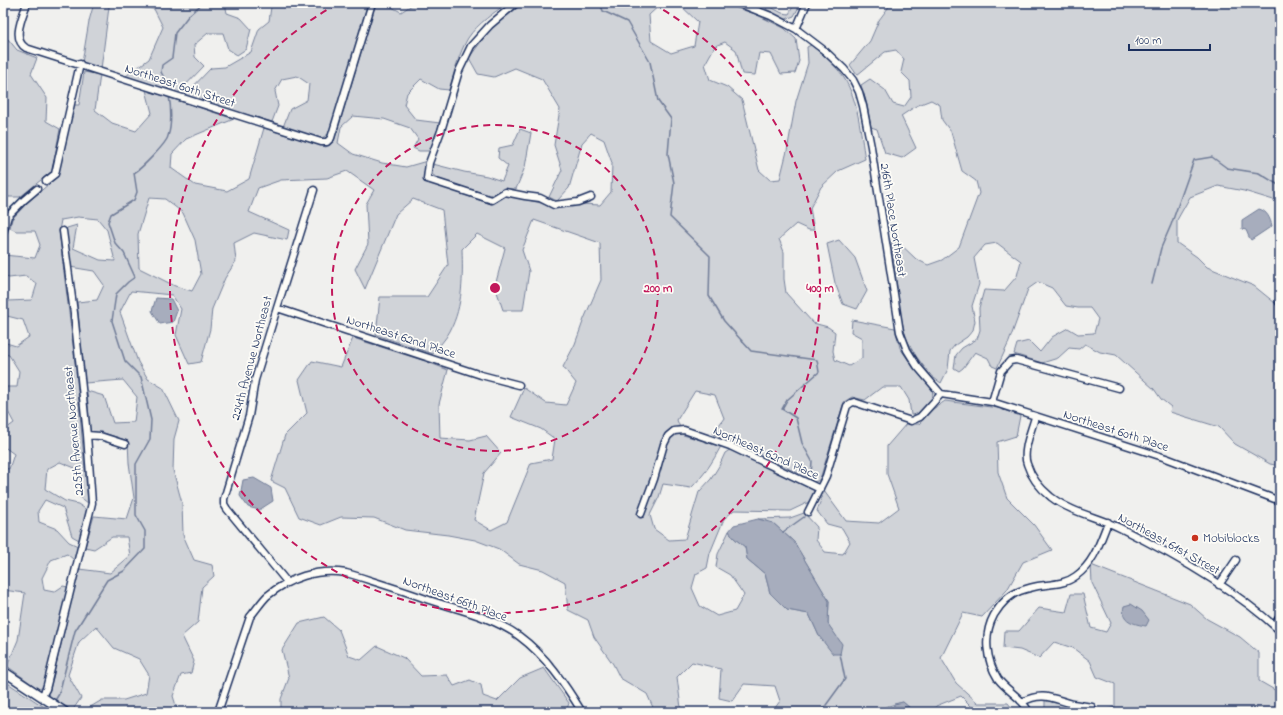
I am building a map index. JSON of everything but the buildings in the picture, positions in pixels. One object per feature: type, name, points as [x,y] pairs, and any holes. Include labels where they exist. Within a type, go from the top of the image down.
[{"type":"street","name":"Northeast 60th Street","points":[[26,3],[18,34],[21,43],[26,48],[321,142],[327,142],[331,138],[372,3]]},
{"type":"street","points":[[516,3],[490,25],[471,46],[459,71],[441,131],[429,163],[427,179],[492,200],[505,192],[540,198],[554,205],[578,202],[591,197]]},
{"type":"street","name":"216th Place Northeast","points":[[738,3],[772,16],[796,29],[824,50],[853,80],[859,92],[863,106],[879,197],[896,318],[907,350],[917,366],[941,394]]},
{"type":"street","points":[[796,29],[807,3]]},
{"type":"street","points":[[46,181],[55,174],[80,64]]},
{"type":"street","points":[[3,233],[8,216],[37,189]]},
{"type":"street","name":"224th Avenue Northeast","points":[[287,582],[224,504],[227,487],[249,416],[255,380],[314,190]]},
{"type":"street","name":"225th Avenue Northeast","points":[[42,696],[46,689],[92,503],[87,435],[74,313],[63,231]]},
{"type":"street","name":"Northeast 62nd Place","points":[[277,308],[481,375],[519,385]]},
{"type":"street","points":[[992,402],[1001,371],[1010,361],[1016,360],[1119,388]]},
{"type":"street","points":[[808,512],[826,476],[847,406],[850,403],[854,402],[911,420],[920,418],[941,394]]},
{"type":"street","name":"Northeast 60th Place","points":[[941,394],[992,402],[1166,458],[1280,501]]},
{"type":"street","name":"Northeast 61st Street","points":[[1035,417],[1025,458],[1029,469],[1041,487],[1051,497],[1072,510],[1108,522],[1166,552],[1219,585],[1280,631]]},
{"type":"street","name":"Northeast 62nd Place","points":[[641,514],[654,479],[664,444],[668,436],[674,431],[684,430],[730,446],[820,489]]},
{"type":"street","points":[[87,435],[100,436],[126,444]]},
{"type":"street","points":[[1029,712],[1022,702],[999,679],[989,660],[987,647],[988,634],[992,620],[998,608],[1006,600],[1018,592],[1036,586],[1064,583],[1076,576],[1092,559],[1108,522]]},
{"type":"street","points":[[1219,585],[1236,560]]},
{"type":"street","name":"Northeast 66th Place","points":[[218,712],[250,618],[267,597],[287,582],[302,576],[331,572],[346,573],[476,615],[519,636],[548,663],[568,688],[582,712]]},
{"type":"street","points":[[1274,626],[1280,616]]},
{"type":"street","points":[[3,671],[65,712]]},
{"type":"street","points":[[1022,702],[1031,697],[1049,696],[1073,704],[1092,707]]},
{"type":"shaded area","points":[[94,3],[111,3],[109,7],[101,69],[82,63],[89,21]]},
{"type":"shaded area","points":[[128,3],[165,3],[169,5],[180,3],[225,3],[227,13],[241,18],[251,29],[246,49],[237,55],[228,49],[223,33],[208,33],[194,45],[195,57],[204,66],[178,93],[126,76],[149,59],[163,27],[154,9],[134,7]]},
{"type":"shaded area","points":[[268,3],[368,3],[330,133],[322,138],[313,137],[283,127],[290,109],[307,100],[309,84],[297,76],[282,79],[275,91],[278,106],[272,122],[184,96],[211,68],[225,67],[251,52],[259,29],[269,21],[271,7]]},
{"type":"shaded area","points":[[376,3],[384,3],[401,12],[415,3],[507,3],[481,23],[468,38],[459,57],[449,90],[439,89],[421,79],[407,93],[404,105],[416,120],[440,123],[430,151],[419,151],[413,148],[418,139],[410,128],[384,119],[353,116],[341,127],[338,143],[353,154],[382,163],[406,167],[427,161],[424,181],[491,204],[506,195],[541,203],[555,209],[581,204],[600,205],[611,192],[612,163],[604,140],[591,133],[582,143],[569,188],[557,201],[549,197],[562,170],[554,145],[560,109],[542,79],[515,68],[494,77],[478,74],[469,58],[491,28],[524,3],[662,3],[649,15],[651,41],[671,53],[694,46],[698,22],[678,3],[722,3],[755,14],[784,28],[796,39],[799,61],[795,73],[781,74],[771,54],[759,53],[755,75],[742,74],[736,50],[725,42],[715,46],[705,64],[710,80],[727,87],[742,100],[759,170],[770,180],[780,179],[787,151],[796,101],[808,63],[807,47],[811,45],[820,52],[837,69],[849,87],[856,107],[865,159],[838,171],[821,187],[810,208],[814,230],[809,230],[796,224],[779,239],[784,252],[784,279],[786,293],[813,323],[828,327],[835,332],[833,351],[835,360],[849,366],[862,358],[862,338],[851,332],[852,320],[895,328],[900,348],[912,365],[932,388],[933,397],[917,414],[911,415],[909,400],[901,387],[882,387],[865,400],[852,397],[844,402],[820,479],[816,482],[732,441],[713,434],[724,418],[715,395],[695,391],[677,420],[683,435],[721,446],[708,468],[691,488],[663,484],[659,497],[650,515],[654,529],[669,540],[685,539],[699,492],[711,479],[725,453],[731,449],[815,491],[809,502],[790,511],[734,510],[724,519],[710,553],[707,568],[696,574],[692,588],[700,606],[717,616],[735,611],[744,595],[730,575],[716,567],[718,554],[729,531],[734,538],[745,547],[747,559],[765,574],[770,593],[787,610],[809,614],[819,636],[841,644],[828,624],[829,601],[794,542],[773,523],[758,519],[790,518],[804,513],[817,527],[816,540],[825,552],[843,554],[850,542],[842,528],[827,524],[817,511],[824,491],[846,521],[879,523],[899,508],[887,474],[887,446],[906,424],[919,424],[933,409],[945,401],[998,408],[1020,416],[1016,436],[997,442],[998,472],[1007,498],[1034,525],[1052,550],[1023,562],[1007,590],[982,617],[963,613],[941,658],[956,683],[978,703],[1008,703],[1015,712],[977,712],[961,696],[936,706],[933,712],[914,712],[903,702],[885,707],[885,712],[772,712],[780,701],[775,686],[744,684],[732,701],[719,698],[721,669],[692,662],[677,677],[681,708],[679,712],[655,712],[647,694],[620,678],[613,664],[594,637],[588,620],[568,610],[565,582],[543,570],[519,564],[499,549],[475,540],[405,530],[374,518],[341,517],[321,525],[299,517],[285,488],[271,481],[285,435],[307,413],[299,380],[312,361],[341,367],[353,338],[448,370],[439,404],[440,438],[470,440],[486,436],[501,453],[484,473],[474,520],[491,530],[507,522],[531,463],[552,459],[555,439],[541,429],[511,417],[524,388],[546,403],[566,405],[576,383],[563,367],[575,344],[601,280],[600,243],[534,220],[522,250],[529,271],[523,310],[503,310],[495,286],[505,248],[477,234],[462,249],[462,281],[458,312],[448,334],[433,354],[376,335],[380,297],[427,297],[448,265],[442,210],[413,199],[396,214],[365,289],[355,269],[368,244],[366,204],[374,190],[347,171],[327,178],[281,180],[258,188],[249,212],[289,230],[287,240],[254,233],[234,243],[236,261],[225,278],[212,309],[210,329],[201,362],[189,364],[176,335],[181,309],[172,295],[131,291],[120,312],[138,362],[148,379],[163,388],[179,421],[174,439],[173,470],[182,503],[183,535],[194,560],[212,565],[214,576],[202,587],[198,622],[182,636],[194,661],[191,673],[181,675],[173,696],[178,712],[82,712],[102,700],[124,700],[146,693],[149,675],[139,659],[114,648],[96,626],[79,642],[68,675],[81,698],[72,711],[47,694],[50,690],[79,569],[110,573],[130,556],[127,537],[112,537],[94,549],[85,547],[94,516],[127,519],[134,498],[129,463],[128,441],[104,433],[90,432],[87,391],[104,396],[113,423],[134,422],[137,397],[123,380],[85,383],[77,302],[97,300],[104,285],[94,271],[70,267],[65,233],[67,228],[77,225],[73,248],[100,260],[115,261],[107,230],[98,219],[78,217],[61,220],[59,231],[76,370],[88,503],[80,497],[80,470],[60,462],[47,469],[45,489],[65,501],[78,504],[87,510],[79,540],[72,536],[63,508],[45,500],[38,511],[39,522],[57,529],[69,542],[78,546],[74,560],[67,554],[51,560],[42,578],[44,590],[54,592],[63,586],[68,587],[44,683],[40,690],[7,666],[18,640],[25,593],[3,590],[3,468],[9,469],[14,454],[3,446],[3,431],[14,423],[6,408],[3,407],[3,387],[17,387],[19,371],[9,355],[3,354],[3,342],[16,346],[29,337],[23,320],[3,315],[3,299],[8,301],[32,300],[37,284],[26,276],[9,278],[3,276],[3,255],[35,258],[40,245],[35,231],[16,231],[10,228],[12,219],[27,203],[58,176],[74,105],[79,105],[84,72],[100,75],[95,110],[112,123],[136,131],[152,113],[146,90],[234,119],[186,139],[172,154],[171,168],[195,185],[227,191],[249,179],[264,128],[326,147],[334,141]],"holes":[[[149,198],[165,199],[183,213],[195,240],[201,274],[192,291],[175,286],[139,268],[138,234]]]},
{"type":"shaded area","points":[[795,3],[801,3],[794,16],[786,19],[766,9],[767,5],[782,13],[789,14]]},
{"type":"shaded area","points":[[889,3],[1280,3],[1280,202],[1244,191],[1218,186],[1190,197],[1177,220],[1177,243],[1197,257],[1207,267],[1254,286],[1280,307],[1280,466],[1270,464],[1235,444],[1219,427],[1170,412],[1171,407],[1161,399],[1154,389],[1116,355],[1100,352],[1085,344],[1079,349],[1069,348],[1058,358],[1042,363],[1014,354],[1017,344],[1029,341],[1040,352],[1052,337],[1068,328],[1078,334],[1094,333],[1098,319],[1090,308],[1066,306],[1052,288],[1038,282],[1028,289],[1009,342],[997,368],[992,366],[988,358],[975,352],[963,368],[959,371],[954,368],[956,355],[962,348],[977,339],[980,330],[979,308],[984,290],[1004,291],[1017,276],[1021,261],[997,243],[985,245],[974,258],[979,284],[972,306],[975,321],[973,330],[950,351],[948,369],[941,383],[931,376],[916,356],[906,338],[901,317],[891,241],[897,241],[916,259],[928,265],[942,260],[959,247],[979,193],[976,181],[962,171],[951,132],[942,120],[940,105],[931,100],[916,106],[901,116],[916,148],[902,158],[885,153],[877,129],[871,127],[867,105],[861,85],[870,79],[885,90],[893,104],[904,107],[911,97],[910,81],[901,72],[904,59],[896,50],[885,52],[857,75],[850,65],[870,41],[879,20],[888,8]]},
{"type":"shaded area","points":[[8,39],[17,50],[37,58],[31,74],[47,98],[46,121],[60,129],[52,171],[20,197],[3,197],[3,47],[5,47]]},
{"type":"shaded area","points":[[520,129],[531,133],[525,167],[516,189],[504,189],[493,195],[488,195],[438,179],[432,174],[433,164],[487,176],[502,181],[508,166],[498,158],[499,148],[513,145]]},
{"type":"shaded area","points":[[839,240],[855,258],[867,291],[857,309],[843,304],[835,283],[827,244]]},
{"type":"shaded area","points":[[1091,565],[1190,604],[1207,619],[1240,637],[1259,653],[1259,681],[1280,693],[1280,712],[1100,712],[1115,707],[1115,684],[1097,677],[1090,661],[1073,648],[1054,642],[1039,658],[1020,650],[1003,648],[1004,631],[1019,631],[1039,608],[1066,612],[1071,594],[1083,594],[1091,628],[1106,632],[1111,623],[1092,583]]},
{"type":"shaded area","points":[[324,617],[339,630],[349,656],[361,660],[377,646],[404,658],[421,676],[447,675],[454,686],[470,680],[481,685],[483,696],[497,701],[520,678],[544,668],[569,703],[566,712],[281,712],[281,699],[289,678],[282,650],[299,623]]},
{"type":"shaded area","points":[[3,680],[52,712],[38,712],[25,708],[15,708],[10,712],[3,712]]},
{"type":"shaded area","points":[[1045,700],[1061,704],[1084,712],[1045,712]]},
{"type":"water","points":[[1259,209],[1268,215],[1272,226],[1251,240],[1246,230],[1242,229],[1242,220]]},
{"type":"water","points":[[156,298],[171,299],[177,311],[173,322],[160,324],[152,311]]},
{"type":"water","points":[[254,478],[271,488],[273,501],[259,510],[248,507],[240,496],[243,480]]},
{"type":"water","points":[[758,519],[773,523],[794,542],[829,601],[828,624],[842,644],[840,654],[833,654],[819,636],[809,614],[787,610],[770,593],[765,574],[747,559],[745,547],[734,538],[729,531],[734,525]]},
{"type":"water","points":[[1131,604],[1142,611],[1149,620],[1146,626],[1133,623],[1126,618],[1123,611],[1124,606]]},
{"type":"water","points":[[903,702],[910,708],[910,712],[893,712],[894,704]]},
{"type":"water","points":[[15,708],[25,708],[38,712],[10,712]]},
{"type":"waterway","points":[[169,92],[167,83],[161,72],[162,65],[172,58],[175,33],[189,15],[203,3]]},
{"type":"waterway","points":[[600,3],[603,11],[627,22],[650,62],[658,101],[671,119],[668,154],[674,183],[670,217],[710,256],[709,296],[724,321],[751,351],[817,360],[819,372],[787,400],[782,409],[796,418],[802,443],[812,461],[811,475]]},
{"type":"waterway","points":[[54,702],[59,694],[75,631],[107,580],[124,571],[145,549],[145,531],[136,515],[136,464],[150,439],[151,420],[141,377],[125,361],[112,321],[116,294],[135,277],[124,253],[115,243],[108,222],[111,214],[134,200],[137,192],[134,173],[153,156],[167,139],[171,122],[169,96]]},
{"type":"waterway","points":[[1152,284],[1161,248],[1171,225],[1194,160],[1212,157],[1227,168],[1259,173],[1280,186]]},
{"type":"waterway","points":[[783,532],[804,517]]},
{"type":"waterway","points":[[821,712],[845,679],[840,654]]},
{"type":"waterway","points":[[47,712],[51,707]]},
{"type":"place","name":"Mobiblocks","points":[[1195,538]]}]
